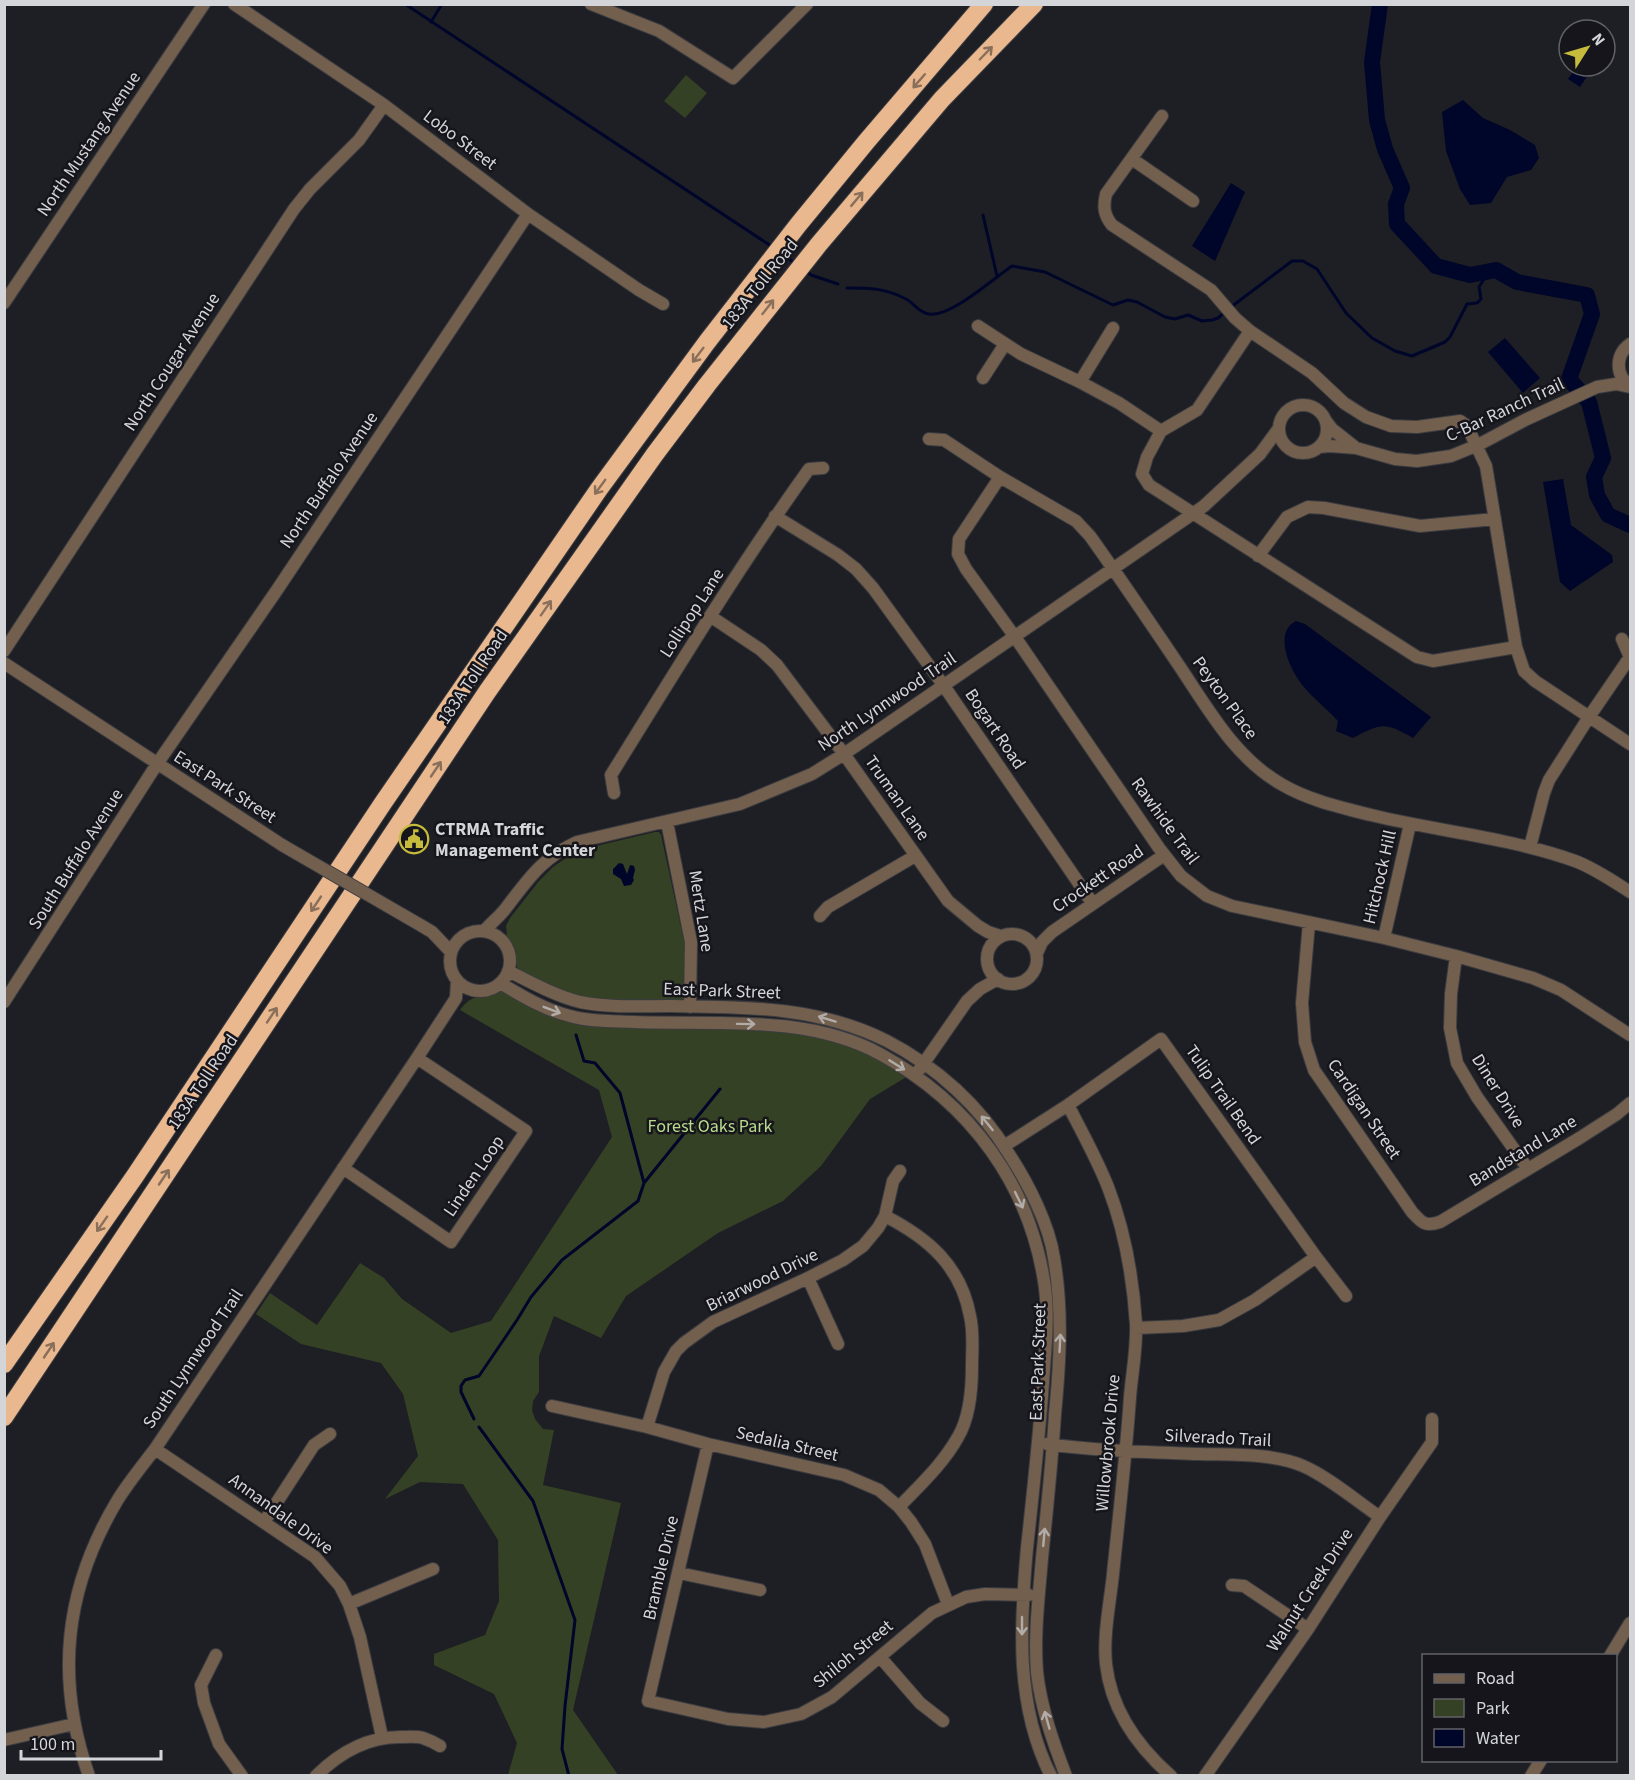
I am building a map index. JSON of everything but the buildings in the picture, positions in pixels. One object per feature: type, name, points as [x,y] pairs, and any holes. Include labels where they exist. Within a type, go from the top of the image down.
[{"type":"highway","name":"183A Toll Road","points":[[4,1364],[135,1176],[383,803],[557,547],[707,342],[798,225],[984,4]]},
{"type":"highway","name":"183A Toll Road","points":[[4,1418],[487,692],[655,454],[819,244],[942,99],[1034,4]]},
{"type":"street","name":"North Mustang Avenue","points":[[4,303],[204,4]]},
{"type":"street","name":"Lobo Street","points":[[234,4],[384,105],[528,214],[663,304]]},
{"type":"street","points":[[591,4],[659,31],[733,78],[807,4]]},
{"type":"street","name":"North Cougar Avenue","points":[[4,651],[294,209],[310,189],[359,140],[384,105]]},
{"type":"street","points":[[1162,116],[1106,195],[1105,216],[1112,225],[1212,290],[1235,318],[1250,331],[1312,373],[1344,403],[1366,417],[1391,426],[1416,427],[1460,421],[1467,426],[1486,466],[1516,647],[1524,671],[1535,681],[1630,744]]},
{"type":"street","points":[[1132,159],[1193,201]]},
{"type":"street","name":"North Buffalo Avenue","points":[[157,764],[283,582],[528,214]]},
{"type":"street","points":[[978,326],[1021,354],[1119,403],[1161,431]]},
{"type":"street","points":[[1080,382],[1113,328]]},
{"type":"street","points":[[1250,331],[1197,410],[1161,431],[1147,457],[1142,474],[1149,485],[1417,657],[1433,661],[1516,647]]},
{"type":"street","points":[[983,378],[1005,344]]},
{"type":"street","name":"C-Bar Ranch Trail","points":[[1597,387],[1613,370],[1623,351],[1630,344]]},
{"type":"street","name":"C-Bar Ranch Trail","points":[[1618,361],[1619,372],[1630,386]]},
{"type":"street","name":"C-Bar Ranch Trail","points":[[1290,449],[1305,453],[1319,447],[1356,448],[1395,459],[1417,461],[1451,456],[1597,387],[1616,384],[1630,386]]},
{"type":"street","name":"C-Bar Ranch Trail","points":[[1279,428],[1285,413],[1300,405],[1308,406],[1315,408],[1332,429],[1356,448]]},
{"type":"street","points":[[1319,447],[1327,434],[1325,419]]},
{"type":"street","points":[[1279,428],[1284,444],[1290,449]]},
{"type":"street","name":"North Lynnwood Trail","points":[[484,932],[505,910],[523,884],[560,850],[577,842],[740,804],[812,774],[844,754],[1204,506],[1260,454],[1279,428]]},
{"type":"street","name":"Peyton Place","points":[[929,439],[944,440],[1000,477],[1076,521],[1114,568],[1219,725],[1248,759],[1279,783],[1308,798],[1341,808],[1530,847],[1577,861],[1630,892]]},
{"type":"street","points":[[1260,454],[1290,449]]},
{"type":"street","name":"Lollipop Lane","points":[[614,793],[611,775],[710,616],[775,516],[809,469],[823,468]]},
{"type":"street","name":"Rawhide Trail","points":[[1000,477],[959,539],[958,554],[966,569],[1164,855],[1181,876],[1207,896],[1232,906],[1384,938],[1509,970],[1552,986],[1630,1035]]},
{"type":"street","points":[[1258,556],[1287,518],[1308,507],[1420,526],[1495,519]]},
{"type":"street","name":"Bogart Road","points":[[775,516],[838,555],[856,569],[873,588],[944,686],[1093,904]]},
{"type":"street","name":"Truman Lane","points":[[710,616],[761,650],[777,665],[844,754],[948,901],[978,926],[1000,936]]},
{"type":"street","points":[[1530,847],[1549,780],[1630,657],[1622,639]]},
{"type":"street","name":"East Park Street","points":[[4,663],[282,845],[427,929],[451,952]]},
{"type":"street","name":"South Buffalo Avenue","points":[[4,1002],[157,764]]},
{"type":"street","name":"Mertz Lane","points":[[667,822],[691,942],[690,1006]]},
{"type":"street","name":"Hitchock Hill","points":[[1384,938],[1410,824]]},
{"type":"street","name":"Crockett Road","points":[[1037,953],[1042,942],[1052,932],[1164,855]]},
{"type":"street","points":[[820,916],[828,907],[915,856]]},
{"type":"street","name":"North Lynnwood Trail","points":[[502,942],[505,910]]},
{"type":"street","name":"Cardigan Street","points":[[1309,923],[1302,1004],[1305,1042],[1314,1070],[1412,1212],[1422,1222],[1432,1225]]},
{"type":"street","name":"Truman Lane","points":[[978,926],[990,947]]},
{"type":"street","name":"East Park Street","points":[[427,929],[461,938]]},
{"type":"street","points":[[484,932],[494,935],[502,942],[509,955],[508,971],[500,983],[487,990],[471,990],[458,981],[451,967],[451,952],[455,944],[468,933],[484,932]]},
{"type":"street","name":"Crockett Road","points":[[1022,935],[1037,936],[1052,932]]},
{"type":"street","points":[[1022,935],[1034,945],[1038,962],[1030,977],[1023,982],[1006,983],[998,979],[989,969],[987,961],[990,947],[1000,936],[1022,935]]},
{"type":"street","name":"Diner Drive","points":[[1456,956],[1451,994],[1450,1028],[1457,1063],[1477,1097],[1528,1169]]},
{"type":"street","points":[[980,989],[989,969]]},
{"type":"street","name":"East Park Street","points":[[508,971],[544,989],[576,1001],[607,1006],[777,1009],[814,1015],[854,1028],[887,1041],[924,1064],[972,1104],[1004,1146],[1018,1167],[1039,1209],[1054,1255],[1061,1318],[1036,1653],[1042,1702],[1066,1776]]},
{"type":"street","points":[[915,1076],[967,1001],[980,989],[998,979]]},
{"type":"street","name":"South Lynnwood Trail","points":[[89,1776],[74,1724],[68,1664],[70,1634],[81,1582],[93,1549],[118,1500],[155,1449],[456,998],[458,981]]},
{"type":"street","name":"East Park Street","points":[[500,983],[538,1004],[571,1017],[636,1022],[769,1024],[841,1038],[879,1053],[915,1076],[956,1109],[984,1139],[1006,1174],[1025,1212],[1038,1251],[1045,1289],[1047,1327],[1023,1595],[1022,1666],[1026,1699],[1034,1731],[1051,1776]]},
{"type":"street","name":"South Lynnwood Trail","points":[[456,998],[471,990]]},
{"type":"street","name":"Tulip Trail Bend","points":[[1004,1146],[1068,1105],[1161,1040],[1346,1296]]},
{"type":"street","name":"Linden Loop","points":[[343,1168],[451,1242],[526,1131],[417,1058]]},
{"type":"street","name":"Bandstand Lane","points":[[1432,1225],[1528,1169],[1617,1114],[1630,1103]]},
{"type":"street","name":"Willowbrook Drive","points":[[1068,1105],[1108,1187],[1122,1232],[1132,1276],[1136,1328],[1126,1451],[1107,1629],[1106,1665],[1116,1702],[1130,1731],[1154,1762],[1171,1776]]},
{"type":"street","name":"Briarwood Drive","points":[[647,1427],[664,1372],[676,1351],[713,1322],[808,1278],[843,1260],[863,1246],[885,1216],[893,1181],[900,1171]]},
{"type":"street","points":[[885,1216],[925,1240],[952,1271],[966,1301],[972,1333],[972,1384],[966,1419],[960,1435],[941,1462],[899,1507]]},
{"type":"street","points":[[1136,1328],[1183,1326],[1219,1320],[1255,1300],[1316,1257]]},
{"type":"street","points":[[808,1278],[838,1344]]},
{"type":"street","name":"Sedalia Street","points":[[552,1406],[844,1475],[879,1490],[899,1507],[925,1544],[948,1604]]},
{"type":"street","name":"Walnut Creek Drive","points":[[1205,1776],[1308,1629],[1380,1517],[1432,1442],[1432,1419]]},
{"type":"street","points":[[264,1522],[314,1445],[330,1434]]},
{"type":"street","name":"Silverado Trail","points":[[1038,1442],[1126,1451],[1274,1458],[1303,1466],[1380,1517]]},
{"type":"street","name":"Bramble Drive","points":[[648,1701],[708,1444]]},
{"type":"street","name":"Annandale Drive","points":[[155,1449],[315,1557],[340,1586],[349,1604],[360,1637],[382,1737]]},
{"type":"street","points":[[349,1604],[433,1569]]},
{"type":"street","points":[[679,1573],[760,1590]]},
{"type":"street","points":[[1233,1585],[1245,1586],[1308,1629]]},
{"type":"street","name":"Shiloh Street","points":[[648,1701],[728,1719],[764,1722],[801,1714],[832,1697],[932,1613],[948,1604],[966,1597],[985,1594],[1039,1595]]},
{"type":"street","points":[[1611,1654],[1630,1623]]},
{"type":"street","points":[[216,1655],[201,1684],[204,1703],[219,1744],[242,1776]]},
{"type":"street","points":[[880,1657],[920,1703],[944,1721]]},
{"type":"street","points":[[4,1740],[74,1724]]},
{"type":"street","points":[[316,1776],[339,1756],[366,1742],[382,1737],[416,1736],[440,1746]]},
{"type":"street","points":[[1531,1776],[1540,1762]]},
{"type":"green space","points":[[686,75],[707,93],[685,118],[664,101]]},
{"type":"green space","points":[[655,832],[661,835],[685,946],[685,998],[678,1002],[597,1001],[560,990],[524,975],[517,967],[515,952],[507,936],[506,926],[539,881],[553,867],[572,854]]},
{"type":"green space","name":"Forest Oaks Park","points":[[503,991],[555,1015],[768,1027],[806,1034],[858,1050],[908,1076],[870,1099],[821,1166],[783,1201],[718,1233],[626,1296],[601,1338],[554,1316],[539,1356],[539,1392],[533,1401],[532,1410],[535,1419],[543,1429],[554,1430],[543,1485],[621,1503],[573,1710],[618,1775],[508,1775],[517,1743],[494,1694],[434,1665],[434,1654],[485,1635],[499,1601],[498,1540],[463,1484],[420,1482],[385,1499],[418,1456],[403,1394],[381,1363],[301,1344],[256,1314],[270,1293],[317,1325],[360,1263],[384,1278],[402,1299],[451,1333],[491,1321],[612,1137],[599,1090],[460,1010],[472,999]]},
{"type":"water","points":[[1569,78],[1586,78],[1580,87]]},
{"type":"water","points":[[1463,100],[1483,118],[1535,145],[1539,158],[1531,170],[1507,177],[1491,203],[1470,205],[1460,189],[1446,151],[1442,112]]},
{"type":"water","points":[[1231,183],[1245,192],[1215,261],[1192,246]]},
{"type":"water","points":[[1505,338],[1540,378],[1523,393],[1488,352]]},
{"type":"water","points":[[1563,479],[1571,525],[1612,555],[1613,562],[1570,591],[1560,582],[1543,482]]},
{"type":"water","points":[[1296,621],[1305,624],[1431,717],[1413,738],[1383,726],[1353,738],[1336,731],[1338,721],[1304,687],[1289,663],[1285,634]]},
{"type":"water","points":[[619,863],[623,864],[627,874],[630,865],[634,866],[634,880],[631,885],[624,886],[621,879],[613,874],[613,869]]},
{"type":"waterway","points":[[405,4],[774,248]]},
{"type":"waterway","points":[[431,22],[442,4]]},
{"type":"waterway","points":[[1380,4],[1372,62],[1377,120],[1385,149],[1402,188],[1396,204],[1397,224],[1436,266],[1470,275],[1496,270],[1517,282],[1587,295],[1592,314],[1569,379],[1589,402],[1603,458],[1594,477],[1597,495],[1608,515],[1630,525]]},
{"type":"waterway","points":[[983,215],[997,276]]},
{"type":"waterway","points":[[784,255],[796,264]]},
{"type":"waterway","points":[[1231,307],[1292,261],[1303,261],[1317,269],[1346,313],[1372,338],[1395,351],[1412,356],[1445,342],[1450,337],[1467,304],[1477,303],[1481,299],[1479,287],[1484,279],[1499,272]]},
{"type":"waterway","points":[[847,288],[884,291],[906,299],[925,313],[938,314],[960,304],[1012,266],[1045,272],[1113,305],[1128,300],[1137,302],[1165,317],[1175,319],[1188,315],[1202,321],[1218,318],[1226,311]]},
{"type":"waterway","points":[[806,271],[811,275],[838,284]]},
{"type":"waterway","points":[[576,1035],[584,1061],[595,1063],[620,1093],[644,1183]]},
{"type":"waterway","points":[[474,1419],[461,1392],[461,1386],[465,1380],[479,1376],[531,1297],[562,1260],[638,1201],[644,1183],[720,1089]]},
{"type":"waterway","points":[[479,1427],[533,1501],[575,1620],[562,1749],[569,1776]]},
{"type":"place","name":"CTRMA Traffic Management Center","points":[[414,839]]}]
